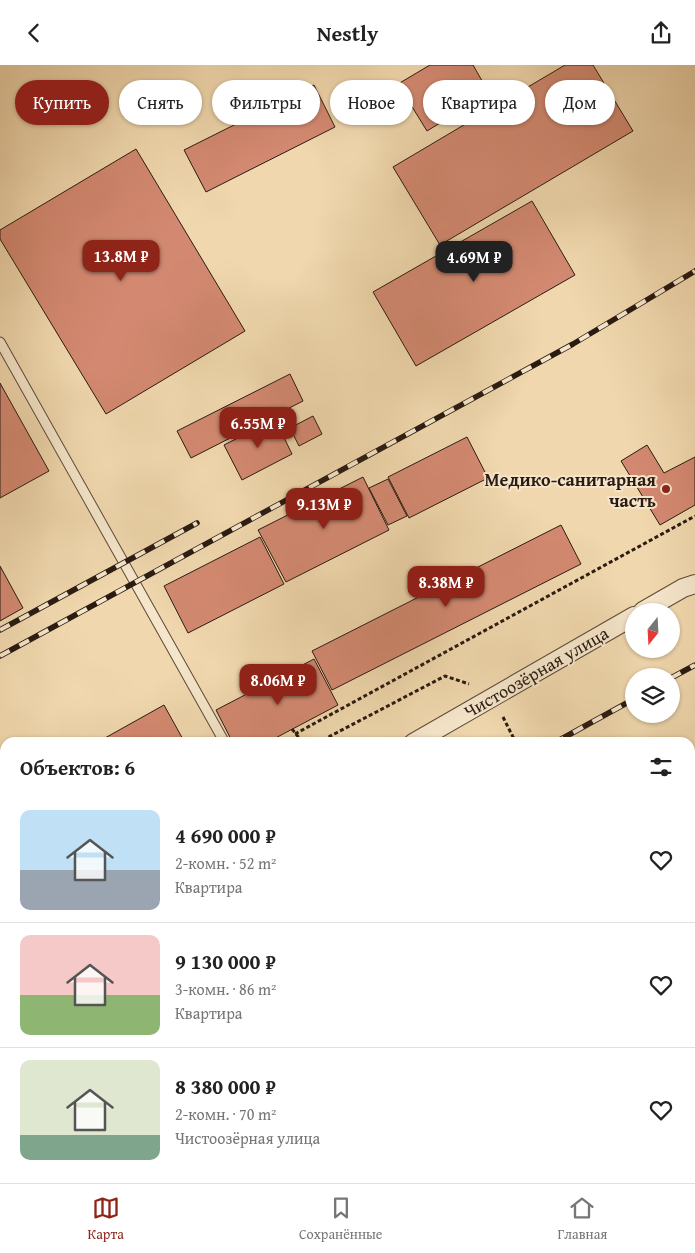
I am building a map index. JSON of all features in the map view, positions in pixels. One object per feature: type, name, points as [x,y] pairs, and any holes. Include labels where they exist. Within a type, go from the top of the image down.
[{"type":"street","points":[[658,603],[695,584]]},
{"type":"street","name":"Чистоозёрная улица","points":[[423,737],[625,621]]},
{"type":"lane","points":[[0,342],[222,737]]},
{"type":"path","points":[[296,734],[695,516]]},
{"type":"path","points":[[328,737],[444,676],[469,684]]},
{"type":"path","points":[[503,717],[513,737]]},
{"type":"path","points":[[292,729],[298,737]]},
{"type":"building","points":[[430,65],[473,65],[482,80],[423,80],[423,125],[413,108],[413,80],[405,80]]},
{"type":"building","points":[[565,65],[593,65],[602,80],[545,80],[545,125],[615,125],[615,101],[633,131],[440,245],[393,167],[464,125],[535,125],[535,83]]},
{"type":"building","points":[[320,97],[330,117],[330,125],[335,127],[206,192],[184,150],[234,125],[320,125]]},
{"type":"building","points":[[423,125],[437,125],[427,131]]},
{"type":"building","points":[[136,149],[245,331],[106,414],[0,239],[0,230]]},
{"type":"building","points":[[532,201],[575,275],[416,366],[373,292]]},
{"type":"building","points":[[290,374],[303,401],[191,458],[177,431]]},
{"type":"building","points":[[0,383],[49,471],[0,498]]},
{"type":"building","points":[[313,416],[322,434],[299,446],[290,428]]},
{"type":"building","points":[[275,419],[292,454],[242,480],[224,445]]},
{"type":"building","points":[[467,437],[488,478],[409,518],[388,477]]},
{"type":"building","name":"Медико-санитарная часть","points":[[647,445],[664,473],[695,457],[695,505],[660,525],[621,461]]},
{"type":"building","points":[[363,477],[389,530],[286,582],[258,530]]},
{"type":"building","points":[[388,479],[407,516],[388,525],[369,488]]},
{"type":"building","points":[[561,525],[581,564],[332,690],[312,651]]},
{"type":"building","points":[[260,537],[284,584],[188,633],[164,586]]},
{"type":"building","points":[[0,566],[23,608],[0,621]]},
{"type":"building","points":[[314,659],[338,705],[277,737],[230,737],[216,710]]},
{"type":"building","points":[[164,705],[182,737],[107,737]]},
{"type":"railway","points":[[0,656],[573,344],[695,271]]},
{"type":"railway","points":[[0,630],[197,523]]},
{"type":"railway","points":[[680,673],[695,665]]},
{"type":"railway","points":[[565,737],[625,704]]},
{"type":"place","name":"Медико-санитарная часть","points":[[666,489]]}]
